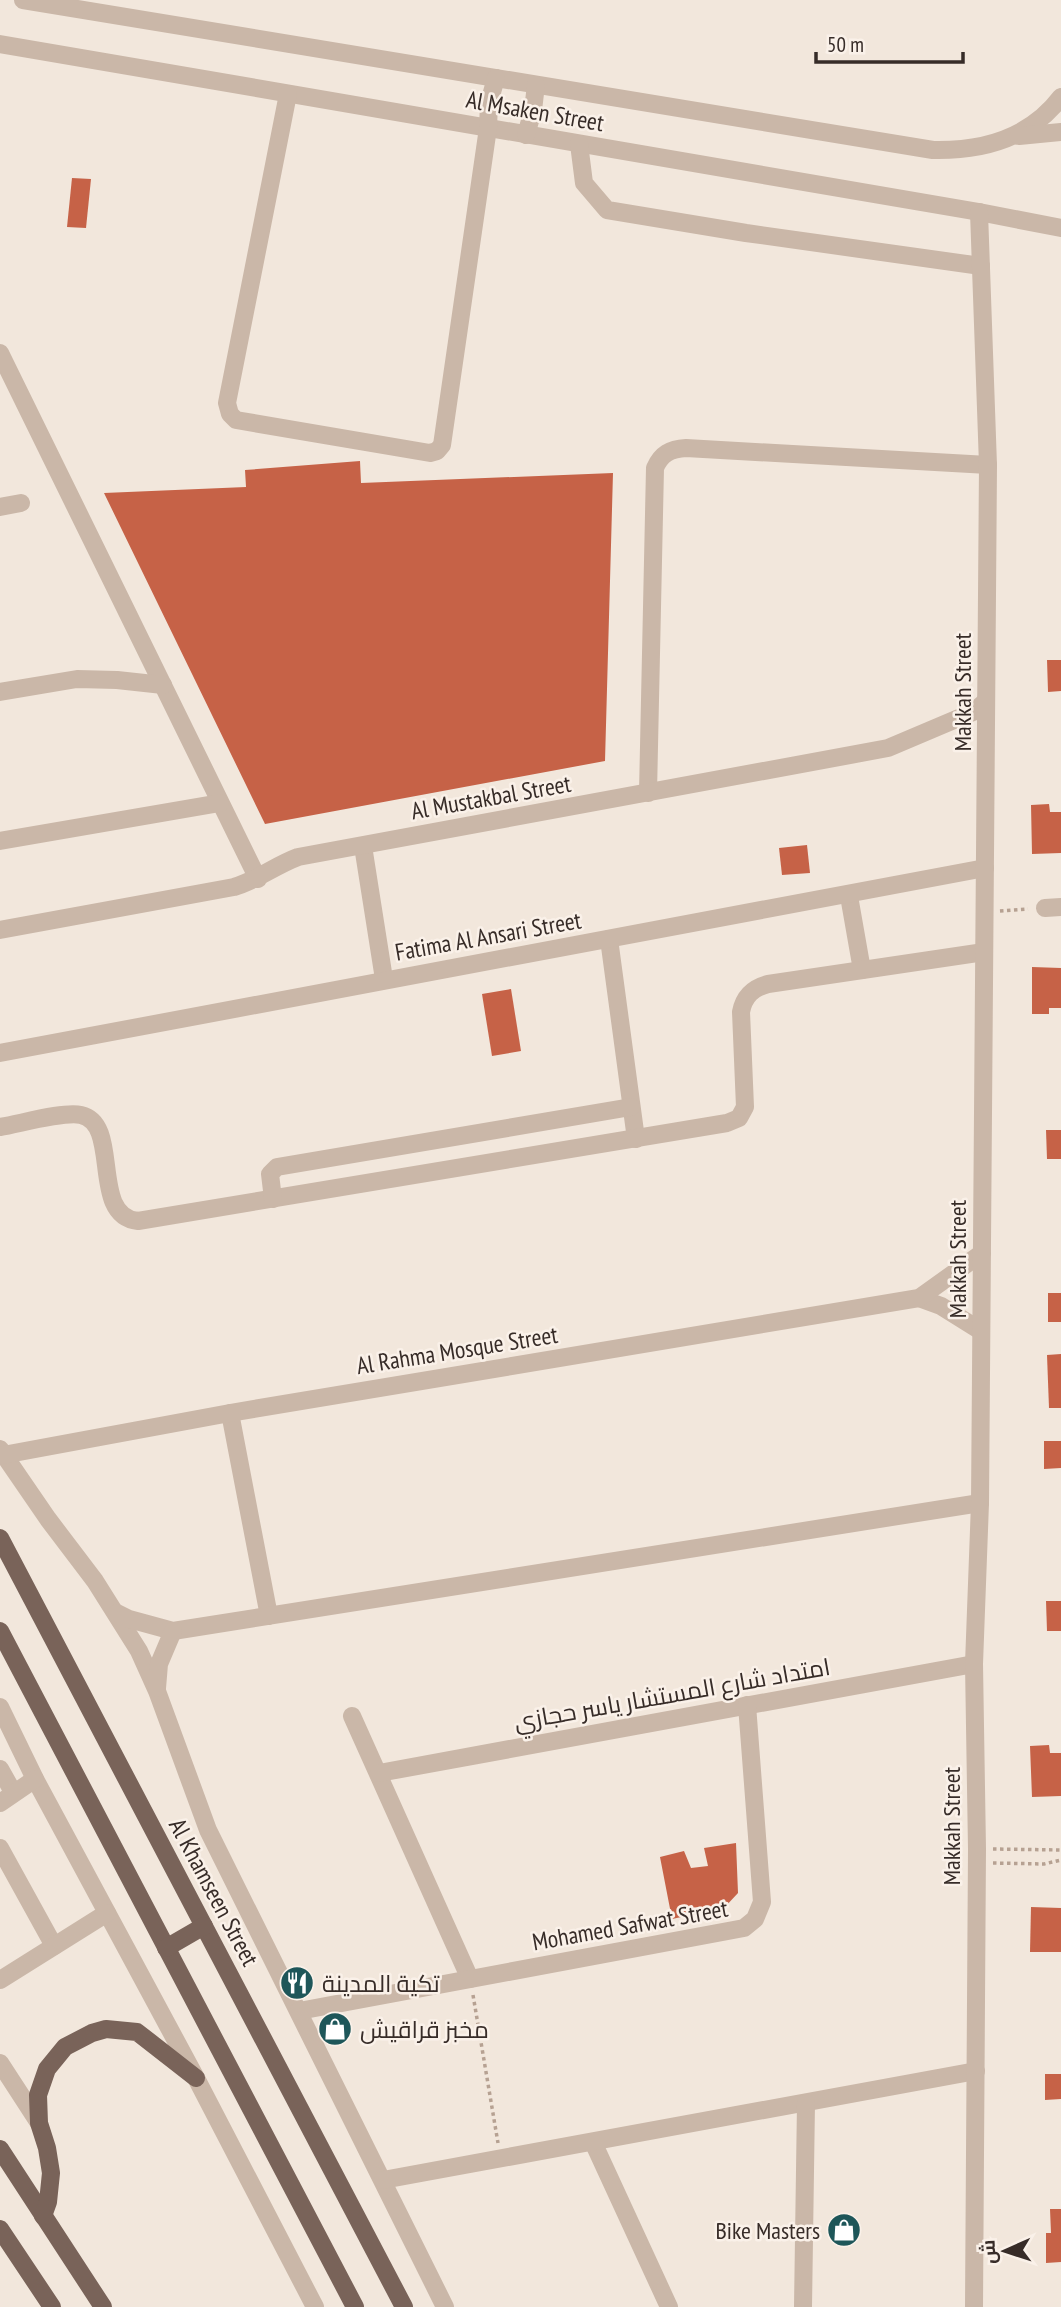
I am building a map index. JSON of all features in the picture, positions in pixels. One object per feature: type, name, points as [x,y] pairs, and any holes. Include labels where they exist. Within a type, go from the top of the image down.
[{"type":"main road","name":"Al Khamseen Street","points":[[0,1538],[404,2307]]},
{"type":"main road","points":[[0,1631],[355,2307]]},
{"type":"main road","points":[[166,1948],[204,1926]]},
{"type":"main road","points":[[43,2216],[48,2202],[51,2173],[39,2123],[38,2095],[47,2068],[65,2047],[106,2029],[137,2032],[195,2078]]},
{"type":"main road","points":[[0,2148],[103,2307]]},
{"type":"main road","points":[[0,2229],[52,2307]]},
{"type":"street","name":"Al Msaken Street","points":[[23,0],[933,150],[974,148],[1013,136],[1036,122],[1061,97]]},
{"type":"street","name":"Al Msaken Street","points":[[0,44],[1060,228]]},
{"type":"street","points":[[288,94],[226,403],[230,414],[236,420],[430,453],[437,451],[442,445],[488,128],[489,103],[496,78]]},
{"type":"street","points":[[526,135],[536,85]]},
{"type":"street","points":[[1013,136],[1061,132]]},
{"type":"street","points":[[579,144],[584,183],[607,210],[746,233],[981,266]]},
{"type":"street","name":"Makkah Street","points":[[974,2307],[974,1664],[980,1503],[988,465],[979,212]]},
{"type":"street","points":[[0,353],[258,879]]},
{"type":"street","points":[[648,793],[655,468],[664,454],[678,448],[686,448],[988,465]]},
{"type":"street","points":[[0,507],[21,503]]},
{"type":"street","points":[[0,692],[77,679],[163,685]]},
{"type":"street","name":"Al Mustakbal Street","points":[[0,930],[224,889],[258,879],[281,864],[298,858],[888,748],[973,712],[986,701]]},
{"type":"street","points":[[0,841],[220,803]]},
{"type":"street","points":[[363,846],[384,979]]},
{"type":"street","name":"Fatima Al Ansari Street","points":[[0,1053],[985,868]]},
{"type":"street","points":[[849,895],[862,970]]},
{"type":"street","points":[[608,939],[636,1139]]},
{"type":"street","points":[[0,1127],[71,1115],[82,1115],[93,1121],[98,1126],[114,1206],[131,1221],[145,1221],[727,1124],[738,1118],[746,1101],[741,1012],[745,998],[751,991],[768,984],[984,952]]},
{"type":"street","points":[[273,1199],[270,1174],[277,1167],[631,1107]]},
{"type":"street","name":"Al Rahma Mosque Street","points":[[2,1452],[919,1298],[941,1285],[982,1253]]},
{"type":"street","points":[[919,1298],[940,1306],[981,1331]]},
{"type":"street","points":[[230,1413],[269,1616]]},
{"type":"street","points":[[2,1452],[117,1613],[139,1651],[157,1690],[208,1830],[445,2307]]},
{"type":"street","points":[[117,1613],[173,1631],[980,1503]]},
{"type":"street","points":[[157,1690],[159,1664],[173,1631]]},
{"type":"street","name":"امتداد شارع المستشار ياسر حجازي","points":[[379,1773],[974,1664]]},
{"type":"street","name":"Mohamed Safwat Street","points":[[299,2011],[739,1930],[755,1919],[762,1902],[747,1705]]},
{"type":"street","points":[[1,1714],[315,2307]]},
{"type":"street","points":[[352,1716],[470,1979]]},
{"type":"street","points":[[0,1769],[7,1797],[35,1779]]},
{"type":"street","points":[[0,1848],[54,1946]]},
{"type":"street","points":[[0,1980],[107,1913]]},
{"type":"street","points":[[0,2063],[39,2123]]},
{"type":"street","points":[[383,2180],[976,2071]]},
{"type":"street","points":[[803,2307],[806,2103]]},
{"type":"street","points":[[593,2142],[669,2307]]},
{"type":"path","points":[[984,912],[1053,907]]},
{"type":"path","points":[[1005,1849],[1061,1850]]},
{"type":"path","points":[[1005,1863],[1044,1864],[1061,1860]]},
{"type":"path","points":[[470,1979],[500,2158]]},
{"type":"building","points":[[72,178],[91,179],[86,228],[67,227]]},
{"type":"building","points":[[360,461],[361,483],[613,473],[605,761],[265,824],[104,493],[246,487],[245,470]]},
{"type":"building","points":[[1047,660],[1061,660],[1061,691],[1048,692]]},
{"type":"building","points":[[1049,804],[1050,812],[1061,812],[1061,853],[1032,854],[1031,805]]},
{"type":"building","points":[[807,845],[810,873],[782,875],[779,848]]},
{"type":"building","points":[[1032,967],[1061,968],[1061,1008],[1049,1008],[1049,1014],[1032,1014]]},
{"type":"building","points":[[511,989],[521,1051],[492,1056],[482,994]]},
{"type":"building","points":[[1046,1130],[1061,1130],[1061,1159],[1047,1159]]},
{"type":"building","points":[[1048,1293],[1061,1293],[1061,1322],[1048,1322]]},
{"type":"building","points":[[1061,1354],[1061,1408],[1049,1408],[1047,1355]]},
{"type":"building","points":[[1044,1441],[1061,1441],[1061,1468],[1044,1469]]},
{"type":"building","points":[[1046,1601],[1061,1601],[1061,1631],[1047,1631]]},
{"type":"building","points":[[1049,1745],[1050,1753],[1061,1753],[1061,1796],[1032,1797],[1030,1746]]},
{"type":"building","points":[[736,1843],[738,1893],[724,1908],[672,1919],[660,1857],[684,1851],[691,1868],[708,1866],[704,1848]]},
{"type":"building","points":[[1031,1907],[1061,1908],[1061,1952],[1030,1952]]},
{"type":"building","points":[[1045,2074],[1061,2074],[1061,2099],[1045,2100]]},
{"type":"building","points":[[1050,2209],[1061,2209],[1061,2262],[1046,2263],[1046,2233],[1051,2233]]},
{"type":"place","name":"تكية المدينة","points":[[297,1983]]},
{"type":"place","name":"مخبز قراقيش","points":[[335,2029]]},
{"type":"place","name":"Bike Masters","points":[[844,2230]]}]
